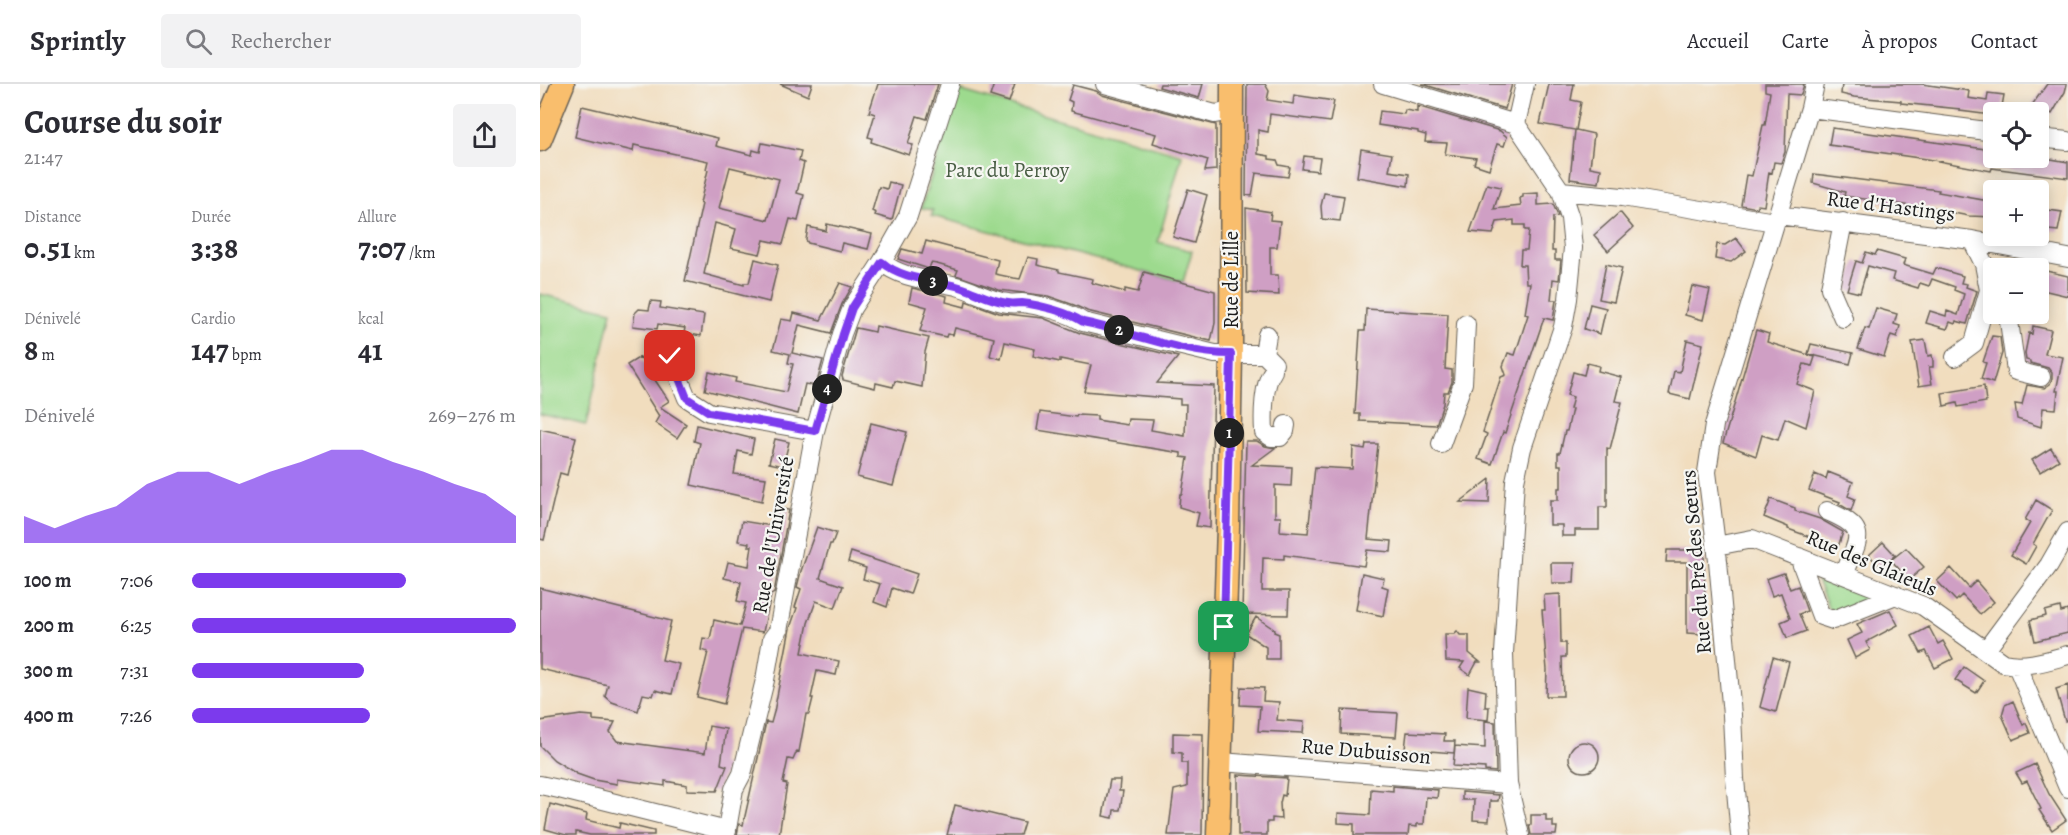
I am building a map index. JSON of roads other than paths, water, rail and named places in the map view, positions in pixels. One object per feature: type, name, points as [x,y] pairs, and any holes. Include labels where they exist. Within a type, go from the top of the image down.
[{"type":"main road","points":[[540,120],[554,84]]},
{"type":"main road","points":[[540,140],[562,84]]},
{"type":"main road","name":"Rue de Lille","points":[[1218,835],[1231,354],[1232,84]]},
{"type":"street","name":"Rue de l'Université","points":[[726,833],[734,789],[742,774],[765,680],[772,639],[778,631],[815,431],[843,334],[852,308],[908,216],[950,84]]},
{"type":"street","points":[[1105,84],[1215,114],[1232,111]]},
{"type":"street","points":[[1383,84],[1403,87],[1516,124],[1561,191],[1570,218],[1573,248],[1563,327],[1522,448],[1515,481],[1504,653],[1508,784],[1521,835]]},
{"type":"street","points":[[1516,124],[1525,84]]},
{"type":"street","name":"Rue du Pré des Sœurs","points":[[1740,835],[1732,716],[1707,472],[1714,425],[1810,108],[1815,84]]},
{"type":"street","points":[[1810,108],[1983,131]]},
{"type":"street","points":[[2049,139],[2068,141]]},
{"type":"street","name":"Rue d'Hastings","points":[[1561,191],[1776,218],[1843,222],[1972,240],[2068,258]]},
{"type":"street","points":[[1843,222],[1830,288],[1843,318]]},
{"type":"street","points":[[1972,240],[1983,259]]},
{"type":"street","points":[[882,262],[887,267],[906,274],[963,288],[1008,303],[1023,303],[1073,315],[1083,322],[1189,349],[1215,354],[1231,354],[1270,363]]},
{"type":"street","points":[[1955,357],[1974,343],[1983,311]]},
{"type":"street","points":[[1441,444],[1463,383],[1466,324]]},
{"type":"street","points":[[2009,324],[2016,371],[2041,377]]},
{"type":"street","points":[[1267,335],[1270,363],[1263,412],[1264,432],[1271,437],[1280,437],[1286,425]]},
{"type":"street","points":[[670,356],[687,398],[709,412],[815,431]]},
{"type":"street","points":[[1827,511],[1848,520],[1854,526],[1857,534],[1857,543],[1844,575]]},
{"type":"street","points":[[1986,650],[2049,565],[2068,532]]},
{"type":"street","name":"Rue des Glaieuls","points":[[1716,546],[1752,539],[1923,606],[2003,663],[2017,666]]},
{"type":"street","points":[[1799,557],[1821,616],[1833,620],[1896,596]]},
{"type":"street","points":[[2068,655],[2017,666],[2068,788]]},
{"type":"street","name":"Rue Dubuisson","points":[[1221,762],[1508,784]]},
{"type":"street","points":[[540,786],[726,833]]},
{"type":"park label","name":"Parc du Perroy","points":[[1007,170]]}]
